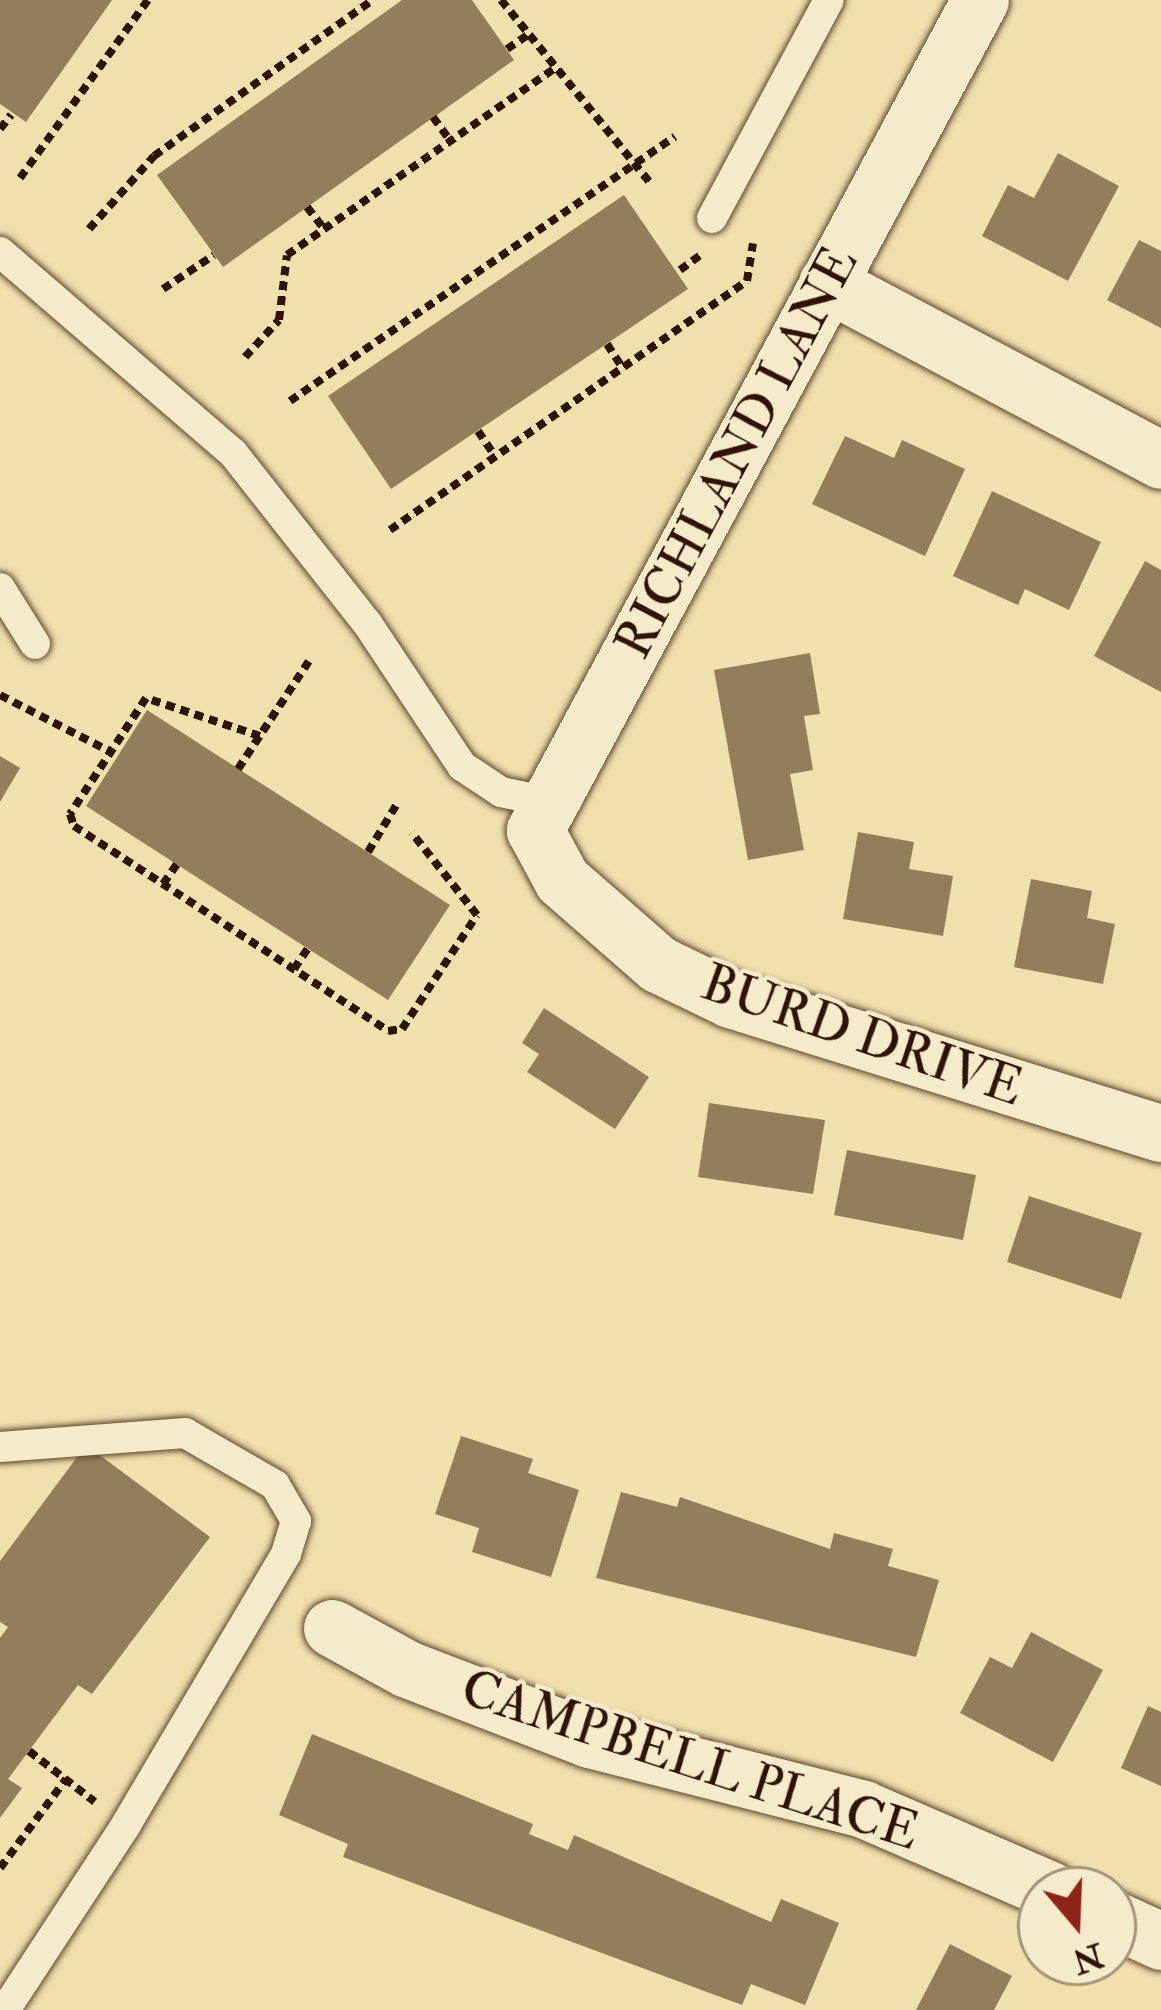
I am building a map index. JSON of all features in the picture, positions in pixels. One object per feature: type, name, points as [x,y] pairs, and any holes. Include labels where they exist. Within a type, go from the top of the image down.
[{"type":"street","name":"RICHLAND LANE","points":[[549,802],[980,0]]},
{"type":"street","points":[[826,283],[1161,460]]},
{"type":"street","name":"BURD DRIVE","points":[[549,802],[536,830],[583,903],[658,964],[730,999],[1161,1133]]},
{"type":"street","name":"CAMPBELL PLACE","points":[[332,1628],[407,1669],[589,1739],[863,1809],[1017,1876]]},
{"type":"lane","points":[[712,218],[829,0]]},
{"type":"lane","points":[[0,252],[233,453],[368,623],[462,766],[501,792],[549,802]]},
{"type":"lane","points":[[0,588],[35,644]]},
{"type":"lane","points":[[0,1447],[185,1433],[275,1485],[296,1521],[275,1573],[5,2010]]},
{"type":"path","points":[[20,178],[148,0]]},
{"type":"path","points":[[89,229],[154,156],[373,0]]},
{"type":"path","points":[[501,0],[630,167],[650,183]]},
{"type":"path","points":[[359,10],[369,23]]},
{"type":"path","points":[[507,50],[529,34]]},
{"type":"path","points":[[245,357],[279,320],[286,255],[555,68]]},
{"type":"path","points":[[234,99],[244,113]]},
{"type":"path","points":[[0,129],[10,115]]},
{"type":"path","points":[[434,117],[449,139]]},
{"type":"path","points":[[290,401],[675,136]]},
{"type":"path","points":[[308,207],[324,229]]},
{"type":"path","points":[[390,530],[747,281],[752,243]]},
{"type":"path","points":[[163,290],[214,255]]},
{"type":"path","points":[[607,344],[622,367]]},
{"type":"path","points":[[478,431],[494,455]]},
{"type":"path","points":[[238,769],[309,662]]},
{"type":"path","points":[[0,695],[111,752]]},
{"type":"path","points":[[260,736],[146,698],[70,814],[163,884],[388,1031],[402,1029],[477,915],[412,833]]},
{"type":"path","points":[[368,852],[397,804]]},
{"type":"path","points":[[163,884],[177,864]]},
{"type":"path","points":[[294,969],[308,948]]},
{"type":"path","points":[[29,1751],[106,1810]]},
{"type":"path","points":[[0,1868],[66,1779]]},
{"type":"building","points":[[0,0],[112,0],[26,122],[0,104]]},
{"type":"building","points":[[402,0],[472,0],[514,60],[223,267],[157,175]]},
{"type":"building","points":[[1058,153],[1119,186],[1068,281],[982,236],[1008,185],[1034,198]]},
{"type":"building","points":[[624,195],[688,289],[391,489],[328,396]]},
{"type":"building","points":[[1139,240],[1161,251],[1161,328],[1107,300]]},
{"type":"building","points":[[845,436],[894,458],[902,440],[965,469],[925,556],[812,504]]},
{"type":"building","points":[[992,491],[1101,542],[1069,610],[1025,589],[1018,605],[953,576]]},
{"type":"building","points":[[1145,561],[1161,570],[1161,692],[1094,656]]},
{"type":"building","points":[[810,653],[820,714],[804,716],[813,770],[790,774],[804,850],[748,860],[714,670]]},
{"type":"building","points":[[147,710],[450,905],[388,1000],[86,806]]},
{"type":"building","points":[[0,756],[20,768],[0,802]]},
{"type":"building","points":[[858,832],[914,842],[909,869],[953,876],[943,936],[843,919]]},
{"type":"building","points":[[1031,879],[1092,891],[1087,918],[1115,924],[1103,984],[1014,967]]},
{"type":"building","points":[[544,1008],[649,1077],[615,1129],[527,1072],[539,1054],[522,1043]]},
{"type":"building","points":[[709,1103],[825,1120],[813,1194],[698,1177]]},
{"type":"building","points":[[847,1150],[976,1175],[963,1240],[834,1215]]},
{"type":"building","points":[[1029,1196],[1142,1233],[1121,1299],[1007,1262]]},
{"type":"building","points":[[461,1436],[533,1459],[528,1473],[579,1490],[551,1577],[472,1552],[479,1528],[435,1514]]},
{"type":"building","points":[[86,1445],[210,1537],[92,1694],[78,1685],[8,1779],[22,1788],[0,1818],[0,1638],[8,1627],[0,1622],[0,1561]]},
{"type":"building","points":[[621,1492],[677,1507],[680,1497],[830,1549],[834,1533],[893,1549],[888,1566],[939,1580],[916,1657],[596,1578]]},
{"type":"building","points":[[1031,1632],[1103,1670],[1053,1762],[960,1713],[990,1657],[1012,1668]]},
{"type":"building","points":[[1148,1706],[1161,1712],[1161,1786],[1121,1768]]},
{"type":"building","points":[[312,1734],[533,1824],[529,1834],[568,1850],[574,1835],[771,1922],[781,1899],[839,1923],[805,2005],[751,1984],[742,2005],[343,1857],[348,1844],[279,1815]]},
{"type":"building","points":[[950,1944],[1012,1976],[994,2010],[916,2010]]}]
